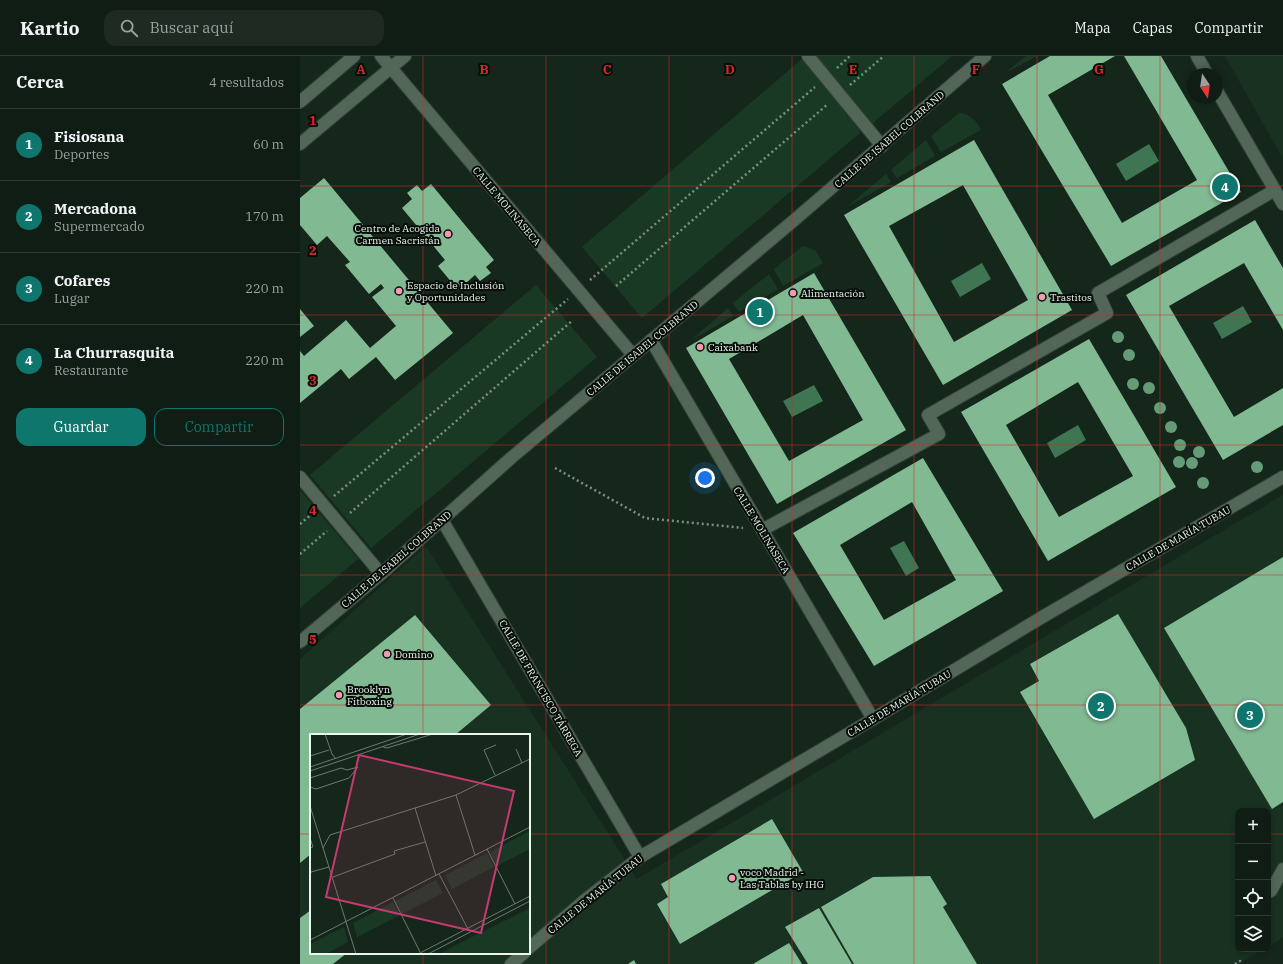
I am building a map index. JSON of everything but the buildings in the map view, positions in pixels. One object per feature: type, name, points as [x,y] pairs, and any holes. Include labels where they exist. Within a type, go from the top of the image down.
[{"type":"street","points":[[300,102],[354,56]]},
{"type":"street","name":"CALLE MOLINASECA","points":[[381,56],[633,355]]},
{"type":"street","points":[[300,144],[405,56]]},
{"type":"street","points":[[808,56],[882,146]]},
{"type":"street","name":"CALLE DE ISABEL COLBRAND","points":[[300,642],[381,574],[511,458],[882,146],[986,56]]},
{"type":"street","points":[[1197,56],[1204,68]]},
{"type":"street","points":[[1223,101],[1283,204]]},
{"type":"street","points":[[762,530],[939,434],[928,414],[1108,313],[1098,293],[1275,190]]},
{"type":"street","name":"CALLE MOLINASECA","points":[[651,340],[873,719]]},
{"type":"street","points":[[300,477],[381,574]]},
{"type":"street","name":"CALLE DE MARÍA TUBAU","points":[[530,947],[585,900],[640,857],[1044,616],[1283,477]]},
{"type":"street","name":"CALLE DE FRANCISCO TÁRREGA","points":[[442,520],[640,857]]},
{"type":"street","points":[[1283,869],[1271,891],[1283,885]]},
{"type":"street","points":[[511,964],[523,954]]},
{"type":"path","points":[[616,286],[884,56]]},
{"type":"path","points":[[300,554],[346,517],[573,320]]},
{"type":"path","points":[[555,468],[645,518],[762,530]]},
{"type":"path","points":[[1235,964],[1241,962]]},
{"type":"shaded area","points":[[816,56],[952,56],[872,124]]},
{"type":"shaded area","points":[[1026,56],[1037,56],[1005,73]]},
{"type":"shaded area","points":[[1225,56],[1283,56],[1283,159]]},
{"type":"shaded area","points":[[802,59],[861,132],[642,318],[582,247]]},
{"type":"shaded area","points":[[959,113],[972,118],[981,130],[941,152],[931,136]]},
{"type":"shaded area","points":[[926,140],[935,156],[897,178],[891,170]]},
{"type":"shaded area","points":[[1149,144],[1159,161],[1126,181],[1116,164]]},
{"type":"shaded area","points":[[886,174],[891,182],[847,207]]},
{"type":"shaded area","points":[[803,246],[815,250],[823,263],[783,286],[774,269]]},
{"type":"shaded area","points":[[982,263],[991,279],[960,297],[951,281]]},
{"type":"shaded area","points":[[769,274],[778,289],[739,312],[733,303]]},
{"type":"shaded area","points":[[536,285],[597,357],[371,548],[310,475]]},
{"type":"shaded area","points":[[1243,306],[1252,322],[1222,339],[1213,323]]},
{"type":"shaded area","points":[[728,308],[733,316],[690,341]]},
{"type":"shaded area","points":[[814,385],[823,401],[792,417],[783,401]]},
{"type":"shaded area","points":[[1078,425],[1086,440],[1055,458],[1047,443]]},
{"type":"shaded area","points":[[300,490],[358,559],[300,608]]},
{"type":"shaded area","points":[[1283,495],[1283,938],[1271,945],[1271,808],[1235,808],[1235,952],[1259,952],[1238,964],[300,964],[300,659],[426,546],[637,879]]},
{"type":"shaded area","points":[[904,541],[919,568],[906,576],[890,548]]},
{"type":"place","name":"La Churrasquita","points":[[1225,187]]},
{"type":"place","name":"Centro de Acogida Carmen Sacristán","points":[[448,234]]},
{"type":"place","name":"Espacio de Inclusión y Oportunidades","points":[[399,291]]},
{"type":"place","name":"Alimentación","points":[[793,293]]},
{"type":"place","name":"Trastitos","points":[[1042,297]]},
{"type":"place","name":"Fisiosana","points":[[760,312]]},
{"type":"place","name":"Caixabank","points":[[700,347]]},
{"type":"place","name":"Domino","points":[[387,654]]},
{"type":"place","name":"Brooklyn Fitboxing","points":[[339,695]]},
{"type":"place","name":"Mercadona","points":[[1101,706]]},
{"type":"place","name":"Cofares","points":[[1250,715]]},
{"type":"place","name":"voco Madrid - Las Tablas by IHG","points":[[732,878]]}]
